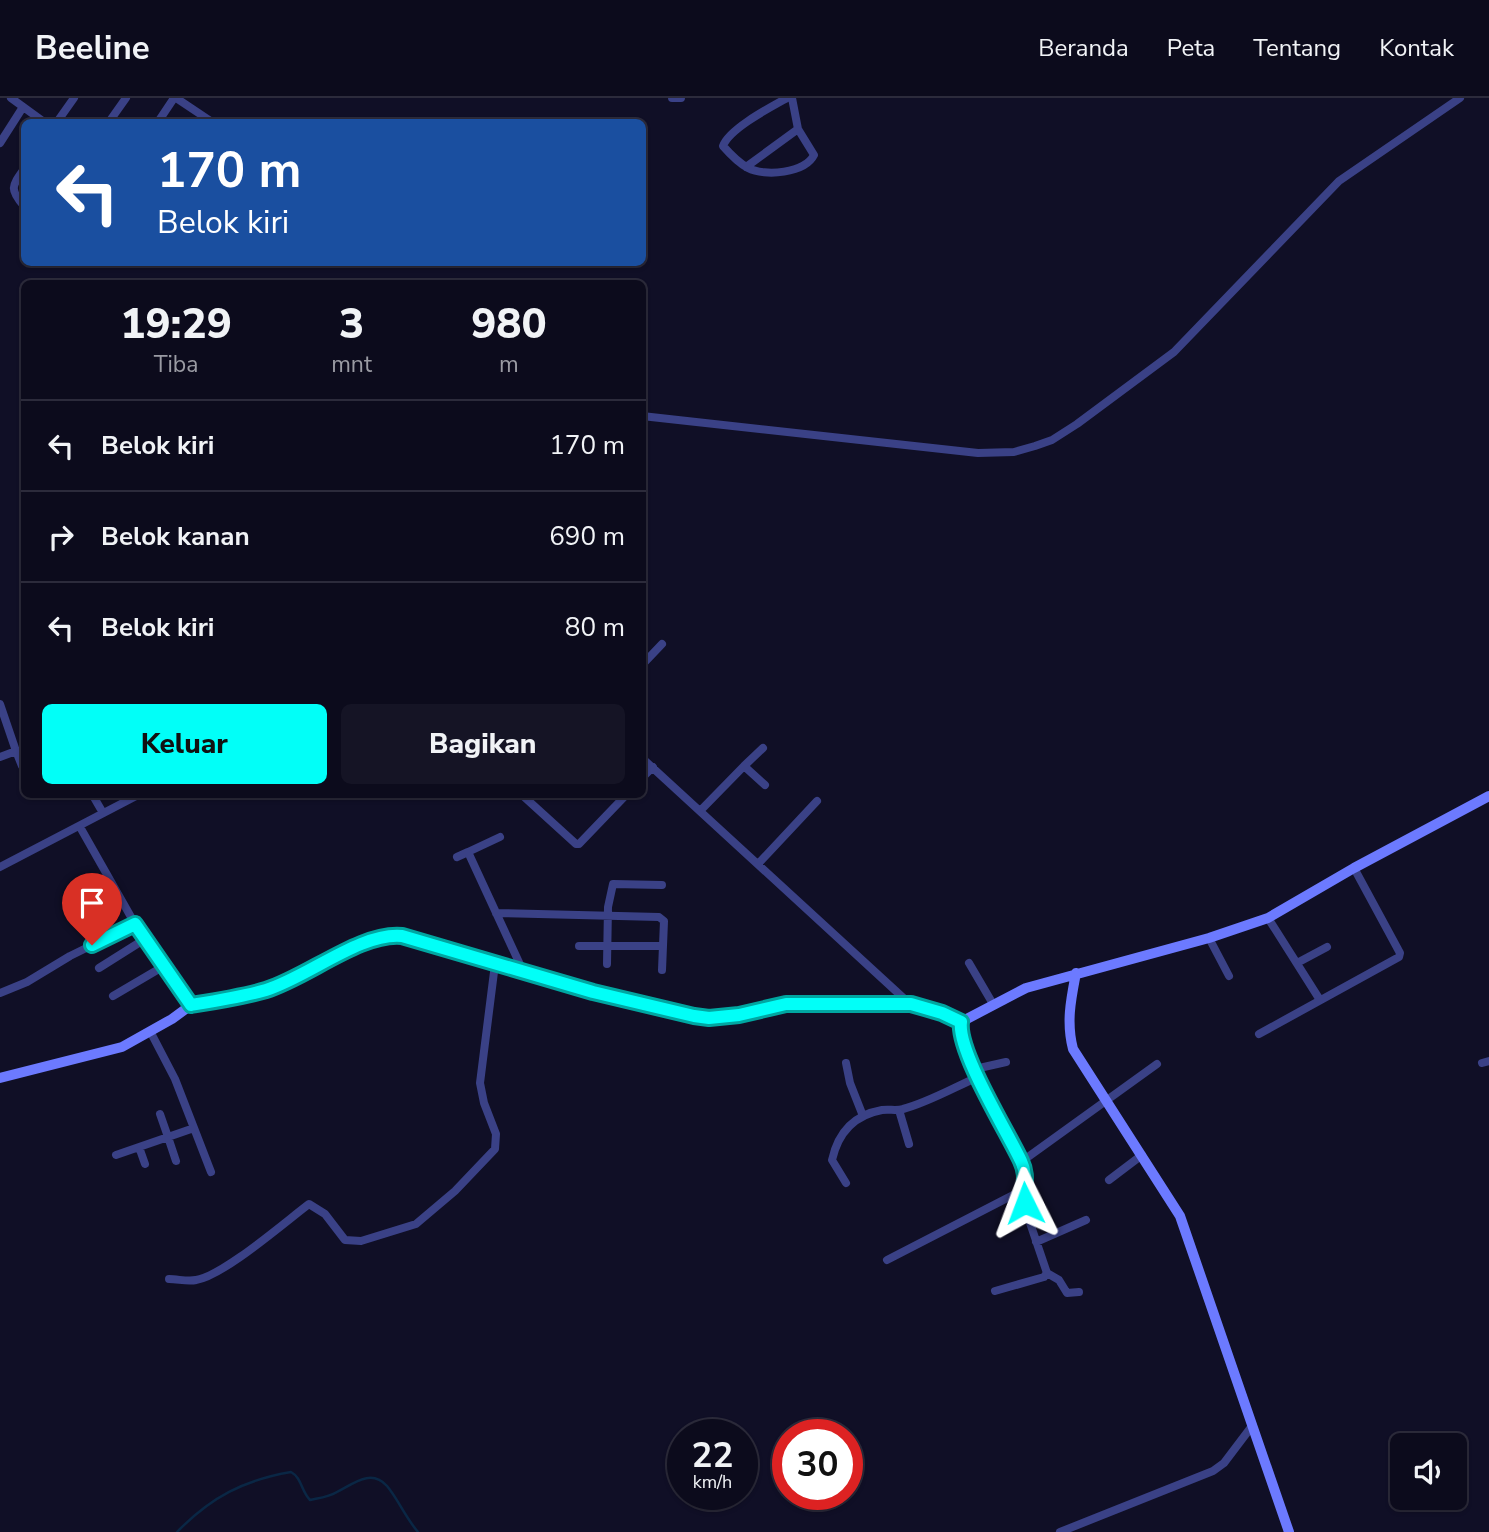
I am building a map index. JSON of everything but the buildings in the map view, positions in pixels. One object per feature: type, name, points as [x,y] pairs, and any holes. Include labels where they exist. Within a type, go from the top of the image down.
[{"type":"street","points":[[11,98],[40,119]]},
{"type":"street","points":[[59,119],[74,98]]},
{"type":"street","points":[[111,119],[126,98]]},
{"type":"street","points":[[160,119],[175,98],[206,119]]},
{"type":"street","points":[[672,98],[681,98]]},
{"type":"street","points":[[786,98],[757,116],[722,144],[746,167],[759,171],[782,171],[809,161],[814,155],[798,129],[792,98]]},
{"type":"street","points":[[646,416],[978,453],[1014,452],[1052,440],[1174,352],[1339,181],[1460,98]]},
{"type":"street","points":[[0,144],[23,107]]},
{"type":"street","points":[[746,167],[798,129]]},
{"type":"street","points":[[21,174],[13,187],[21,201]]},
{"type":"street","points":[[646,661],[662,644]]},
{"type":"street","points":[[0,704],[3,725],[21,764]]},
{"type":"street","points":[[700,811],[763,748]]},
{"type":"street","points":[[0,757],[16,751]]},
{"type":"street","points":[[646,761],[911,1004]]},
{"type":"street","points":[[744,766],[765,785]]},
{"type":"street","points":[[646,774],[653,767]]},
{"type":"street","points":[[961,1022],[1026,988],[1209,938],[1268,918],[1354,868],[1489,796]]},
{"type":"street","points":[[94,798],[103,813]]},
{"type":"street","points":[[0,867],[132,798]]},
{"type":"street","points":[[525,798],[579,844],[623,798]]},
{"type":"street","points":[[758,864],[817,801]]},
{"type":"street","points":[[80,827],[135,924],[191,1005]]},
{"type":"street","points":[[457,857],[500,837]]},
{"type":"street","points":[[468,852],[523,971]]},
{"type":"street","points":[[1259,1034],[1397,960],[1400,955],[1354,868]]},
{"type":"street","points":[[607,964],[607,916],[615,883],[662,885]]},
{"type":"street","points":[[496,913],[659,917],[664,921],[662,970]]},
{"type":"street","points":[[1268,918],[1320,1000]]},
{"type":"street","points":[[0,993],[27,982],[135,924]]},
{"type":"street","points":[[0,1078],[122,1047],[191,1005],[266,990],[290,981],[363,943],[390,935],[402,936],[634,1003],[709,1018],[739,1015],[786,1004],[911,1004],[961,1022]]},
{"type":"street","points":[[1209,938],[1229,976]]},
{"type":"street","points":[[99,968],[145,939]]},
{"type":"street","points":[[579,946],[663,946]]},
{"type":"street","points":[[1297,963],[1327,947]]},
{"type":"street","points":[[970,963],[993,1004]]},
{"type":"street","points":[[169,1279],[194,1281],[204,1278],[238,1258],[309,1204],[325,1214],[345,1240],[351,1242],[416,1224],[455,1191],[495,1149],[496,1135],[480,1083],[495,964]]},
{"type":"street","points":[[113,996],[164,966]]},
{"type":"street","points":[[1076,973],[1069,1006],[1071,1039],[1079,1059],[1180,1216],[1289,1532]]},
{"type":"street","points":[[961,1022],[960,1030],[976,1073],[1021,1162],[1027,1182],[1023,1191],[1026,1212],[1047,1273],[1059,1280],[1067,1293],[1079,1292]]},
{"type":"street","points":[[150,1031],[175,1079],[211,1172]]},
{"type":"street","points":[[846,1183],[832,1157],[836,1142],[846,1127],[863,1116],[883,1110],[899,1110],[976,1073],[1006,1062]]},
{"type":"street","points":[[846,1063],[850,1083],[863,1116]]},
{"type":"street","points":[[1021,1162],[1157,1064]]},
{"type":"street","points":[[899,1110],[909,1144]]},
{"type":"street","points":[[160,1114],[176,1161]]},
{"type":"street","points":[[116,1155],[194,1128]]},
{"type":"street","points":[[139,1147],[145,1164]]},
{"type":"street","points":[[1110,1180],[1142,1155]]},
{"type":"street","points":[[887,1260],[1023,1191]]},
{"type":"street","points":[[1036,1242],[1086,1220]]},
{"type":"street","points":[[995,1291],[1044,1277],[1047,1273]]},
{"type":"street","points":[[1060,1532],[1213,1471],[1224,1463],[1252,1426]]},
{"type":"waterway","points":[[177,1532],[203,1509],[229,1492],[258,1480],[291,1472],[310,1500],[331,1495],[362,1479],[375,1478],[391,1491],[418,1532]]},
{"type":"route","points":[[92,945],[135,924],[191,1005],[266,990],[290,981],[363,943],[390,935],[402,936],[634,1003],[709,1018],[739,1015],[786,1004],[911,1004],[961,1022],[960,1030],[978,1077],[1021,1162],[1027,1182],[1023,1191],[1025,1203]]}]
